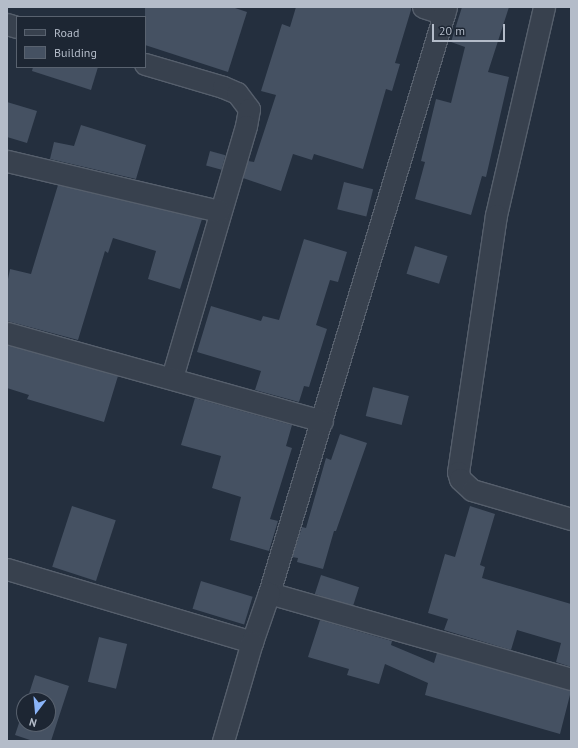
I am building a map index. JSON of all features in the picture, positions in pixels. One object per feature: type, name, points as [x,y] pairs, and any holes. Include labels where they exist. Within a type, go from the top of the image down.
[{"type":"street","points":[[7,14],[9,7]]},
{"type":"street","points":[[223,741],[252,642],[269,593],[322,421],[445,10],[423,7]]},
{"type":"street","points":[[544,7],[496,216],[458,472],[460,479],[472,490],[571,519]]},
{"type":"street","points":[[146,64],[237,93],[249,109],[246,126],[219,211],[172,377]]},
{"type":"street","points":[[7,161],[219,211]]},
{"type":"street","points":[[7,333],[172,377],[322,421]]},
{"type":"street","points":[[7,570],[252,642]]},
{"type":"street","points":[[269,593],[571,679]]},
{"type":"building","points":[[145,7],[232,7],[247,12],[228,72],[146,45]]},
{"type":"building","points":[[296,7],[411,7],[411,10],[395,63],[400,64],[392,91],[386,89],[363,169],[314,154],[312,160],[293,154],[281,191],[243,178],[248,161],[254,162],[276,95],[261,91],[282,24],[290,27]]},
{"type":"building","points":[[462,7],[509,7],[488,72],[509,77],[486,177],[482,176],[471,215],[415,199],[425,162],[421,161],[436,99],[451,103],[465,47],[451,42]]},
{"type":"building","points":[[33,68],[98,68],[91,90],[32,71]]},
{"type":"building","points":[[7,102],[37,111],[27,143],[7,137]]},
{"type":"building","points":[[81,125],[146,145],[136,179],[50,159],[54,142],[74,146]]},
{"type":"building","points":[[210,151],[225,155],[222,170],[206,165]]},
{"type":"building","points":[[344,182],[373,189],[366,216],[337,209]]},
{"type":"building","points":[[58,185],[202,219],[180,289],[148,279],[156,251],[113,238],[108,253],[105,251],[78,340],[7,321],[7,284],[10,269],[31,274]]},
{"type":"building","points":[[304,239],[347,252],[338,282],[330,280],[316,325],[327,329],[309,387],[304,386],[299,402],[255,390],[261,371],[197,352],[211,306],[261,321],[263,316],[279,320]]},
{"type":"building","points":[[415,246],[448,256],[439,284],[407,274]]},
{"type":"building","points":[[7,345],[118,376],[104,422],[27,399],[29,395],[7,388]]},
{"type":"building","points":[[373,387],[409,396],[402,425],[366,416]]},
{"type":"building","points":[[195,398],[292,425],[286,446],[292,448],[270,519],[278,521],[269,551],[230,540],[241,497],[212,488],[221,456],[181,445]]},
{"type":"building","points":[[340,434],[367,443],[336,531],[334,531],[323,569],[297,562],[298,558],[292,557],[302,527],[306,528],[326,458],[331,460]]},
{"type":"building","points":[[72,506],[116,520],[96,581],[52,567]]},
{"type":"building","points":[[470,506],[495,514],[480,565],[485,567],[482,578],[571,604],[571,667],[556,662],[561,643],[517,630],[511,650],[444,630],[448,619],[428,613],[445,554],[455,557]]},
{"type":"building","points":[[321,575],[359,587],[353,606],[315,594]]},
{"type":"building","points":[[201,581],[253,597],[244,625],[193,609]]},
{"type":"building","points":[[320,620],[392,641],[391,645],[434,663],[437,653],[571,691],[560,734],[425,695],[428,683],[385,664],[379,684],[347,675],[349,669],[308,657]]},
{"type":"building","points":[[99,637],[127,644],[116,689],[88,682]]},
{"type":"building","points":[[35,675],[69,686],[56,726],[56,692],[30,692]]},
{"type":"building","points":[[16,732],[54,732],[51,741],[33,741],[15,735]]}]
